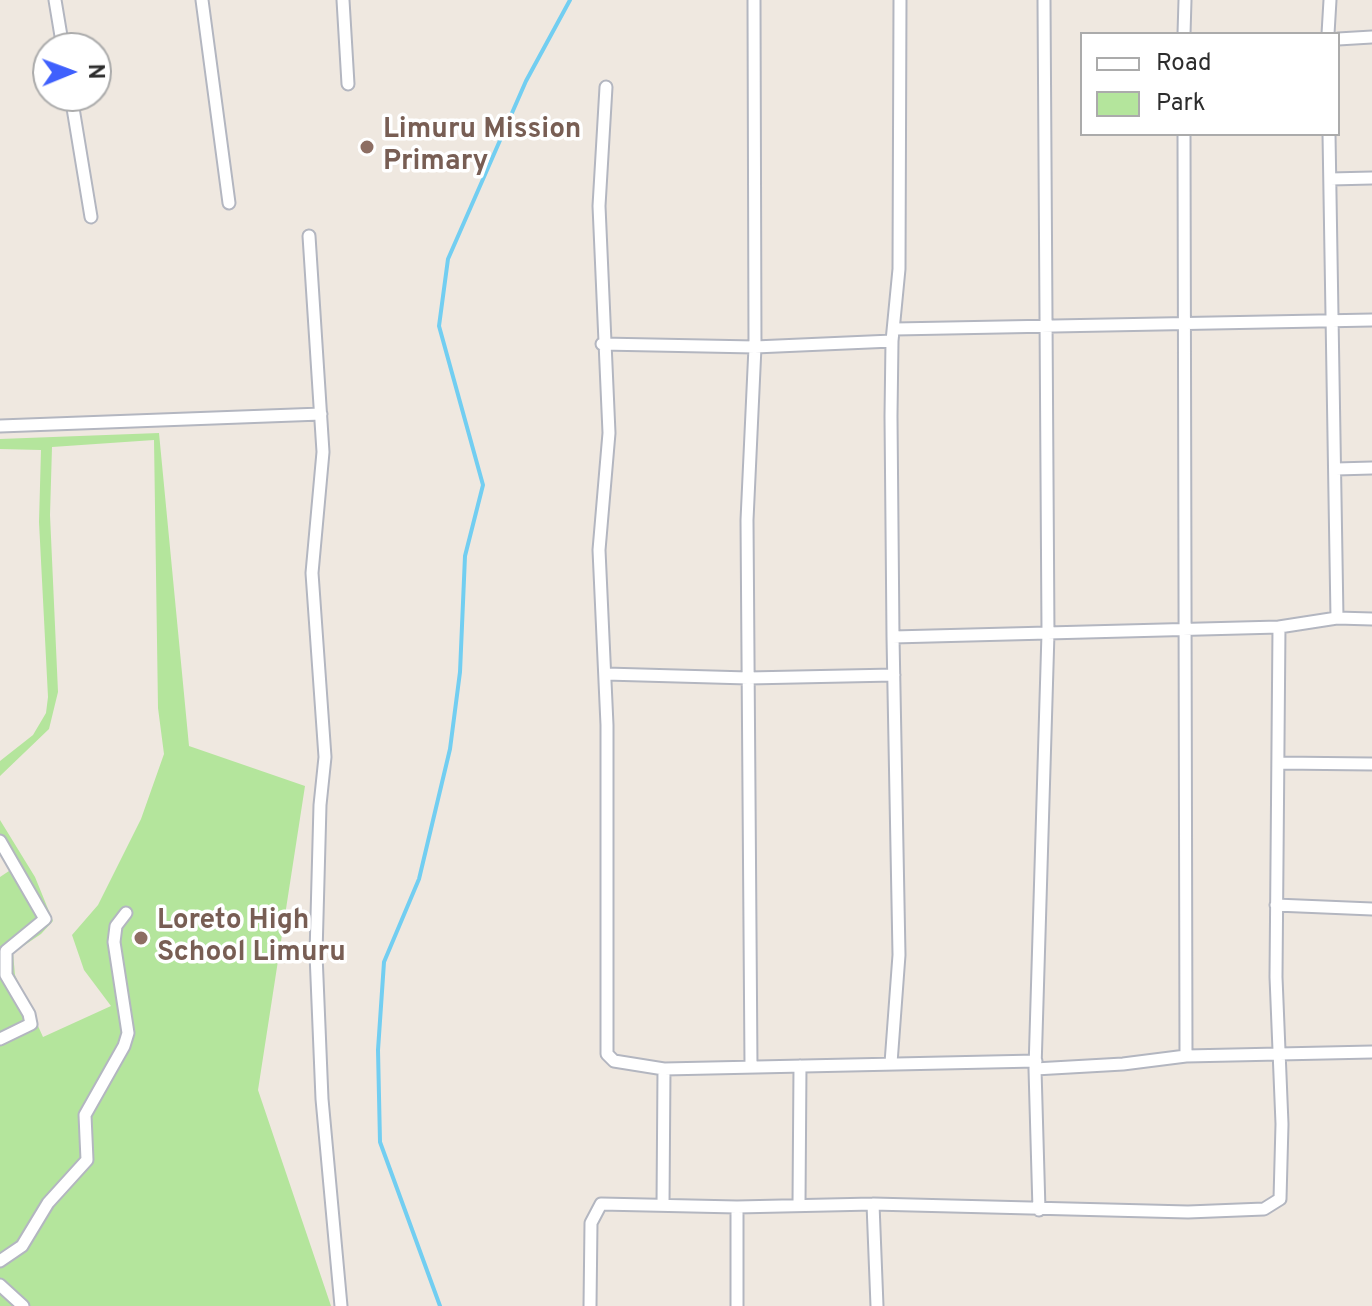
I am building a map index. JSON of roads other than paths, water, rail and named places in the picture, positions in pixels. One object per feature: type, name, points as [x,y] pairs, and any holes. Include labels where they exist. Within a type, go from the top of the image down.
[{"type":"street","points":[[55,0],[60,32]]},
{"type":"street","points":[[202,0],[229,203]]},
{"type":"street","points":[[343,0],[348,84]]},
{"type":"street","points":[[751,1066],[747,520],[755,347],[754,0]]},
{"type":"street","points":[[891,1063],[899,968],[893,637],[900,0]]},
{"type":"street","points":[[1039,1210],[1036,1065],[1048,633],[1044,0]]},
{"type":"street","points":[[1184,32],[1185,0]]},
{"type":"street","points":[[1328,32],[1330,0]]},
{"type":"street","points":[[1340,39],[1372,37]]},
{"type":"street","points":[[606,87],[599,206],[602,344],[609,433],[599,550],[606,674],[607,1054],[614,1061],[664,1069],[891,1063],[1123,1064],[1186,1056],[1372,1052]]},
{"type":"street","points":[[74,112],[91,217]]},
{"type":"street","points":[[1184,136],[1186,1056]]},
{"type":"street","points":[[1329,136],[1337,618]]},
{"type":"street","points":[[1330,179],[1372,178]]},
{"type":"street","points":[[309,236],[321,414],[321,500],[312,573],[325,757],[320,805],[316,954],[322,1099],[341,1306]]},
{"type":"street","points":[[602,344],[755,347],[894,335],[1045,328],[1372,320]]},
{"type":"street","points":[[0,426],[321,414]]},
{"type":"street","points":[[1336,469],[1372,468]]},
{"type":"street","points":[[893,637],[1187,631],[1279,627],[1337,618],[1372,619]]},
{"type":"street","points":[[590,1306],[591,1223],[601,1204],[737,1207],[799,1203],[873,1204],[1188,1212],[1264,1209],[1274,1204],[1282,1193],[1276,905],[1279,627]]},
{"type":"street","points":[[606,674],[748,678],[894,675]]},
{"type":"street","points":[[1279,763],[1372,764]]},
{"type":"street","points":[[0,841],[45,919],[6,951],[6,975],[32,1019],[28,1027],[0,1039]]},
{"type":"street","points":[[1276,905],[1372,909]]},
{"type":"street","points":[[0,1261],[22,1246],[48,1203],[87,1160],[85,1115],[124,1046],[128,1033],[114,963],[116,926],[126,913]]},
{"type":"street","points":[[799,1203],[800,1066]]},
{"type":"street","points":[[663,1205],[664,1069]]},
{"type":"street","points":[[873,1204],[877,1306]]},
{"type":"street","points":[[737,1207],[737,1306]]},
{"type":"street","points":[[0,1285],[23,1306]]},
{"type":"waterway","points":[[440,1306],[380,1142],[378,1050],[384,962],[419,879],[450,749],[460,672],[465,556],[483,485],[439,326],[448,259],[526,81],[570,0]]},
{"type":"place","name":"Limuru Mission Primary","points":[[367,147]]},
{"type":"place","name":"Loreto High School Limuru","points":[[141,938]]}]
